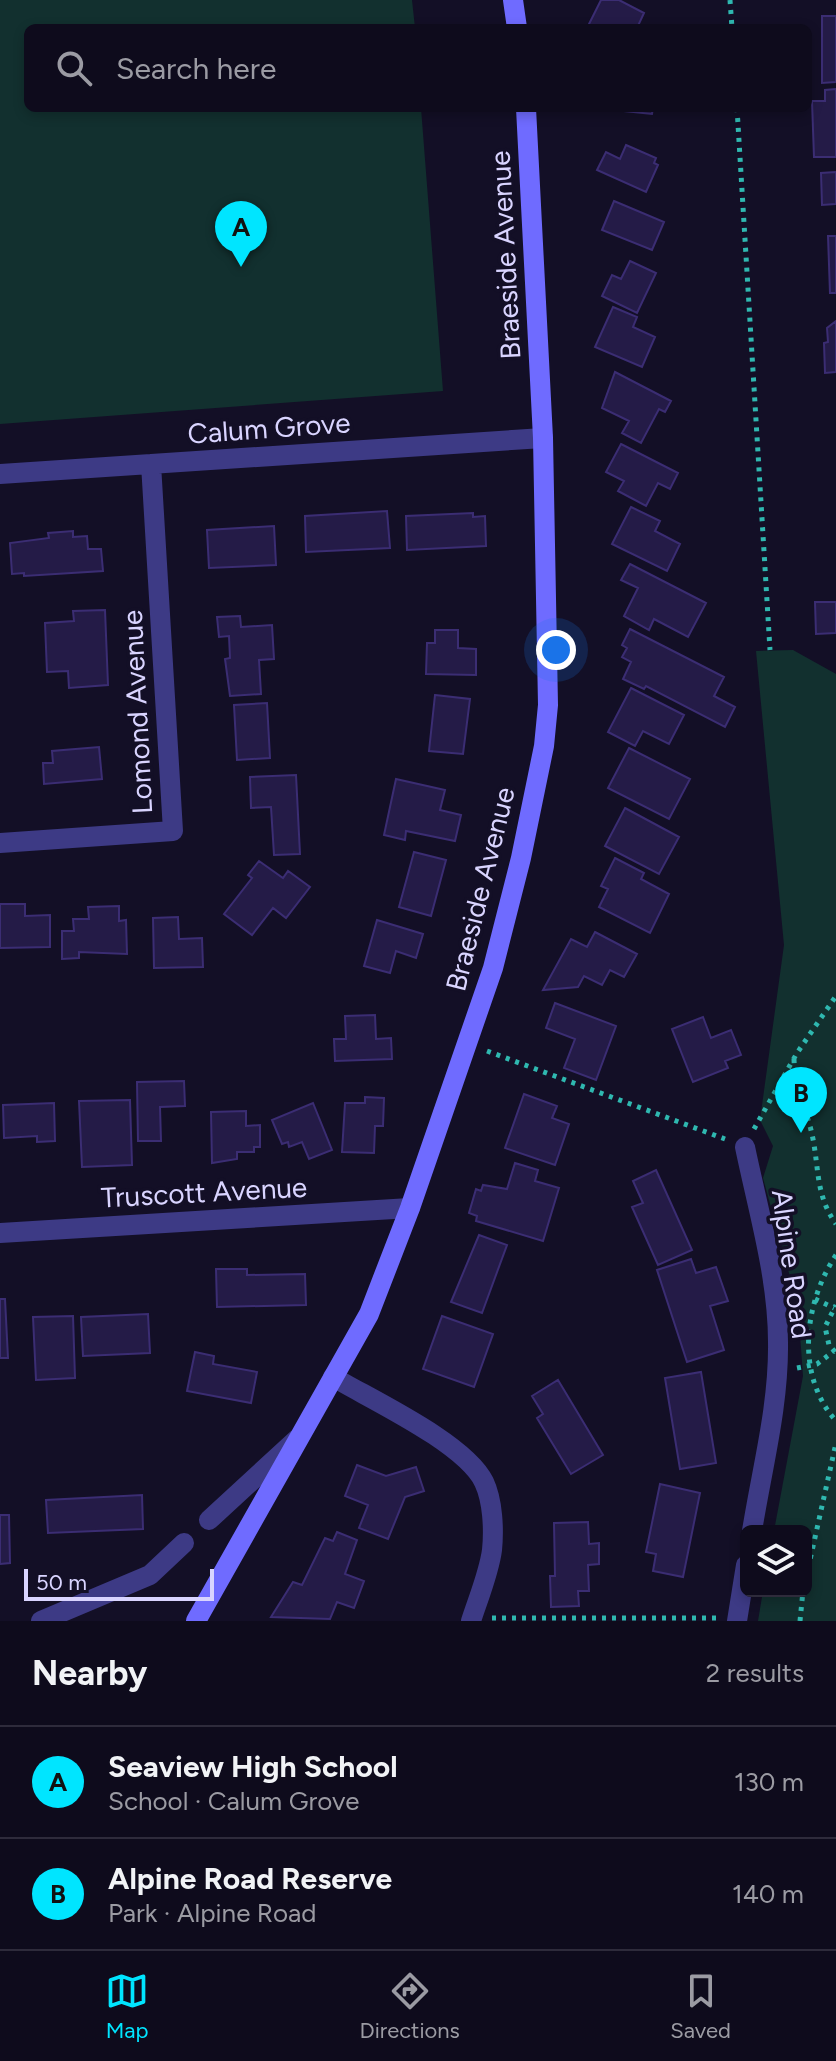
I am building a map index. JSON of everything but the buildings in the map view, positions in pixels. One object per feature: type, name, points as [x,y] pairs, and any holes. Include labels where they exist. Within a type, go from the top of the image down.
[{"type":"street","points":[[513,0],[516,24]]},
{"type":"street","name":"Braeside Avenue","points":[[196,1621],[369,1314],[410,1208],[493,968],[544,746],[548,705],[543,438],[526,112]]},
{"type":"street","name":"Calum Grove","points":[[0,474],[543,438]]},
{"type":"street","name":"Lomond Avenue","points":[[0,843],[173,831],[151,464]]},
{"type":"street","name":"Alpine Road","points":[[745,1147],[772,1283],[778,1339],[772,1427],[753,1525]]},
{"type":"street","name":"Truscott Avenue","points":[[0,1233],[410,1208]]},
{"type":"street","points":[[333,1377],[450,1446],[473,1466],[485,1483],[492,1516],[492,1551],[471,1620]]},
{"type":"street","points":[[209,1520],[300,1436]]},
{"type":"street","points":[[41,1621],[150,1575],[184,1543]]},
{"type":"street","points":[[737,1619],[741,1597]]},
{"type":"path","points":[[730,0],[732,24]]},
{"type":"path","points":[[737,112],[770,650]]},
{"type":"path","points":[[467,1044],[745,1147],[794,1058],[836,996]]},
{"type":"path","points":[[794,1058],[795,1086],[813,1136],[819,1193],[836,1224]]},
{"type":"path","points":[[836,1255],[815,1299],[808,1336],[811,1367],[823,1406],[836,1421]]},
{"type":"path","points":[[777,1368],[811,1367],[835,1352],[825,1327],[835,1306],[815,1299]]},
{"type":"path","points":[[812,1551],[836,1443]]},
{"type":"path","points":[[800,1621],[802,1597]]},
{"type":"path","points":[[471,1620],[737,1619]]},
{"type":"green space","points":[[0,0],[412,0],[415,24],[24,24],[24,112],[421,112],[443,391],[0,424]]},
{"type":"green space","points":[[793,650],[836,674],[836,1621],[758,1621],[762,1597],[812,1597],[812,1525],[775,1525],[803,1376],[798,1306],[763,1178],[773,1146],[760,1120],[784,945],[756,651]]},
{"type":"place","name":"Seaview High School","points":[[241,267]]},
{"type":"place","name":"Alpine Road Reserve","points":[[801,1133]]}]
